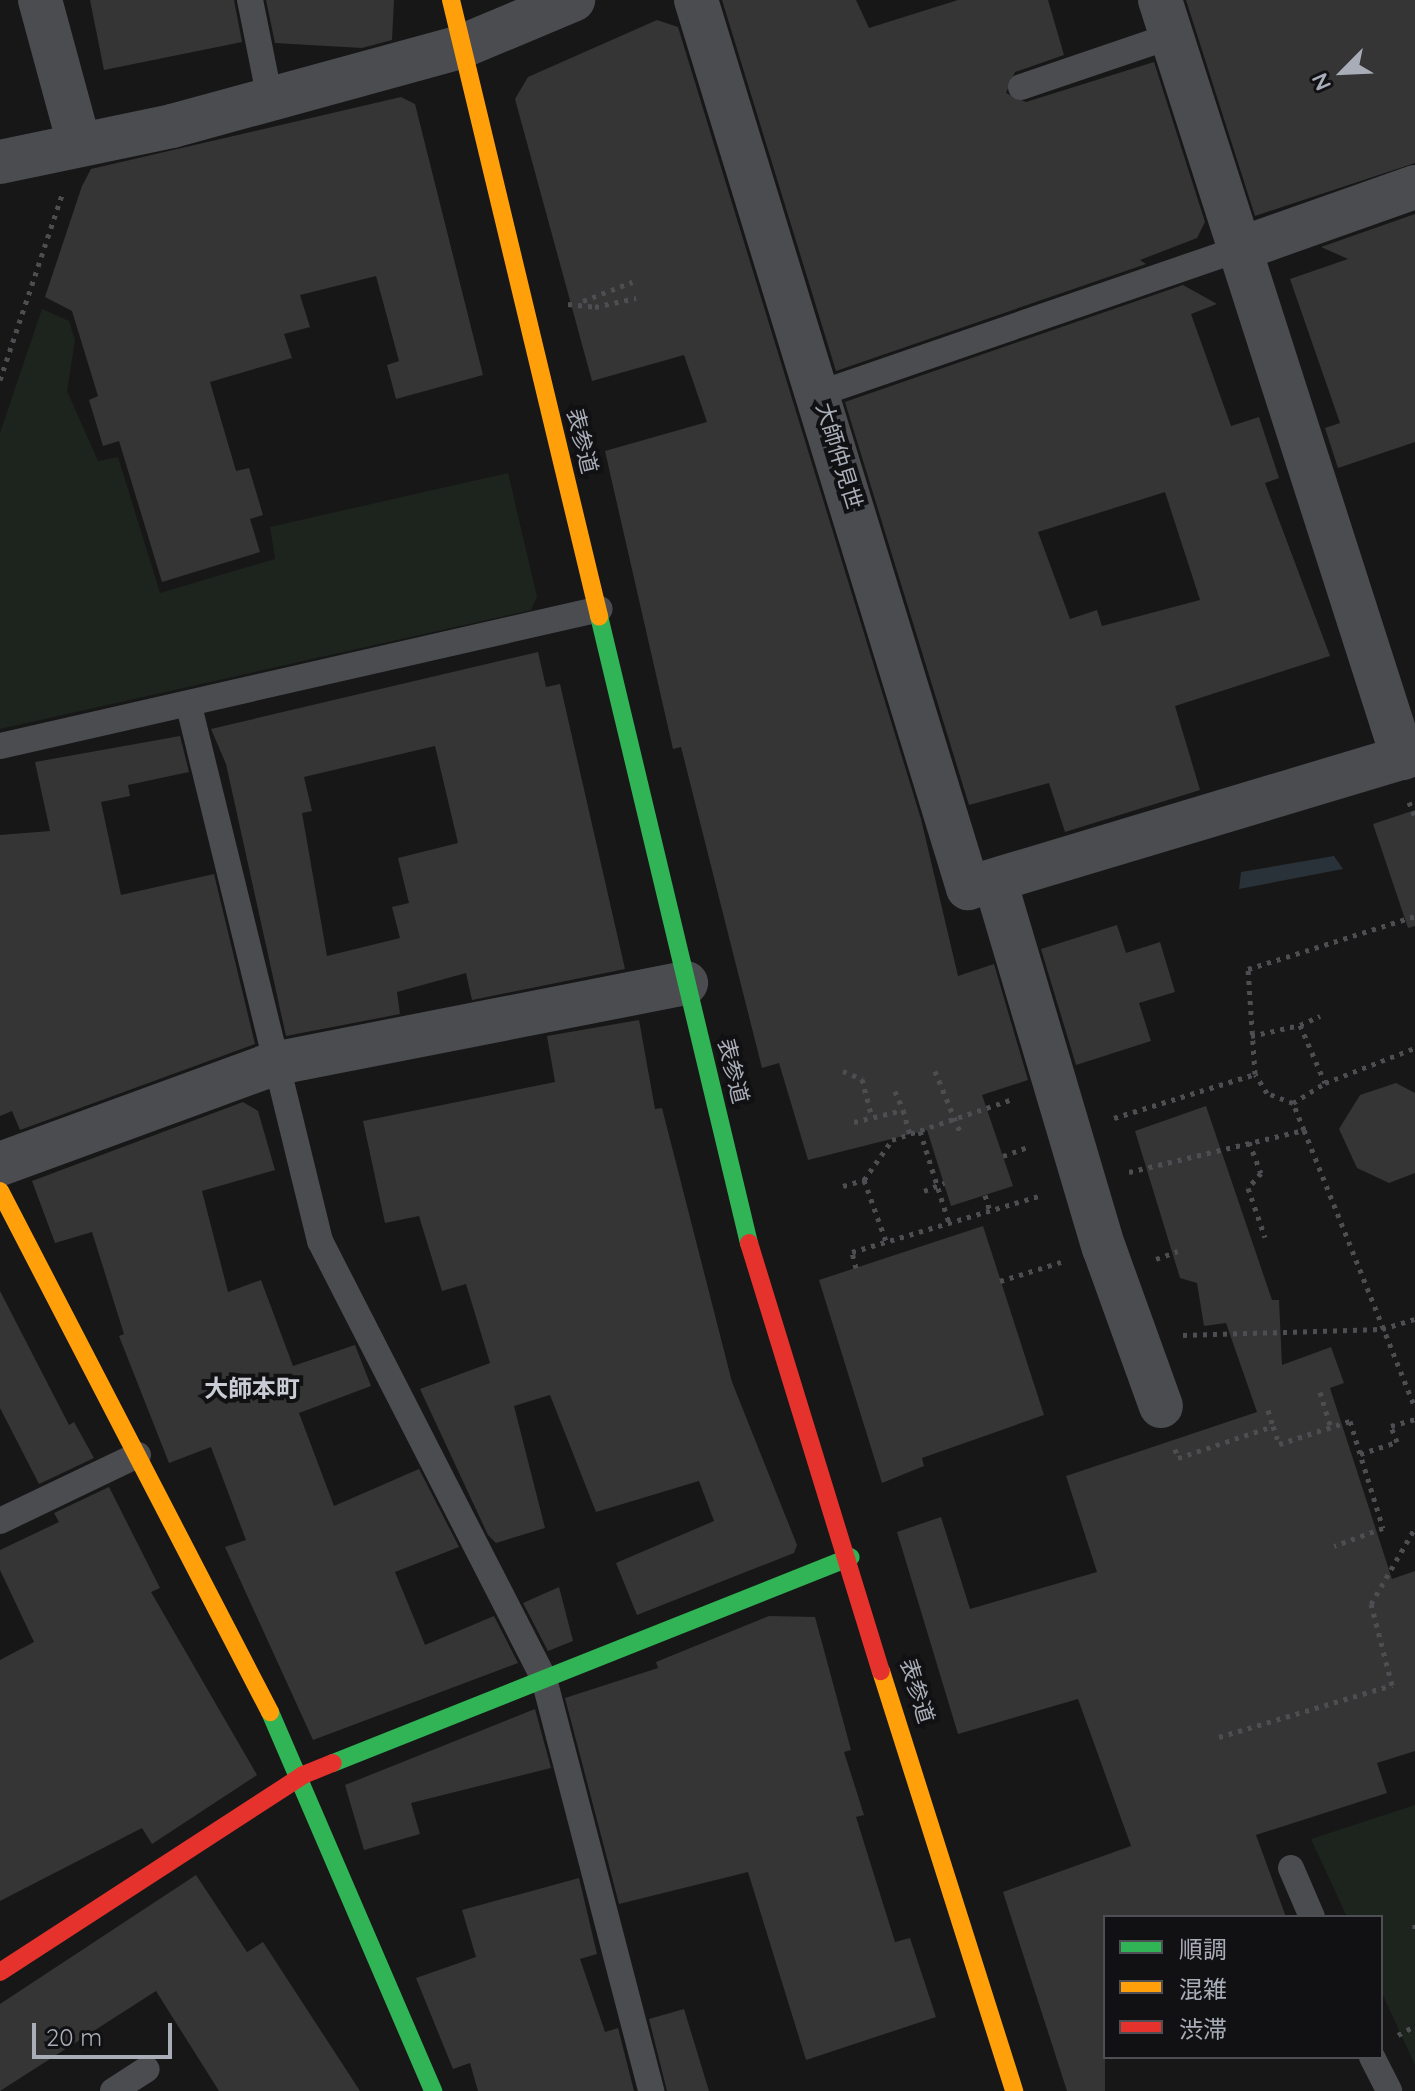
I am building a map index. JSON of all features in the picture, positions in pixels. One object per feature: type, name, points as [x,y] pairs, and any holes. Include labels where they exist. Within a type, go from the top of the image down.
[{"type":"street","points":[[40,0],[79,144]]},
{"type":"street","name":"表参道","points":[[451,0],[458,48],[600,609],[759,1284],[851,1557],[1014,2091]]},
{"type":"street","points":[[0,162],[270,99],[458,48],[573,0]]},
{"type":"street","name":"大師仲見世","points":[[696,0],[821,393],[968,888],[995,881]]},
{"type":"street","points":[[1161,1406],[1104,1248],[995,881],[1409,756],[1237,250],[1165,18]]},
{"type":"street","points":[[1237,250],[1415,187]]},
{"type":"street","points":[[0,1164],[273,1064],[686,983]]},
{"type":"street","points":[[0,1191],[303,1775],[433,2091]]},
{"type":"street","points":[[0,1972],[303,1775],[851,1557]]},
{"type":"lane","points":[[250,0],[270,99]]},
{"type":"lane","points":[[1021,87],[1165,18]]},
{"type":"lane","points":[[821,393],[1237,250]]},
{"type":"lane","points":[[0,746],[189,706],[600,609]]},
{"type":"lane","points":[[189,706],[273,1064],[320,1241],[544,1679],[651,2091]]},
{"type":"lane","points":[[0,1521],[138,1455]]},
{"type":"lane","points":[[1291,1868],[1311,1915]]},
{"type":"lane","points":[[1373,2059],[1389,2091]]},
{"type":"lane","points":[[113,2091],[147,2069]]},
{"type":"path","points":[[0,380],[79,144]]},
{"type":"path","points":[[583,301],[632,282]]},
{"type":"path","points":[[595,307],[636,298]]},
{"type":"path","points":[[1003,1156],[1255,1074],[1248,969],[1415,916]]},
{"type":"path","points":[[1251,1036],[1300,1025],[1320,1016]]},
{"type":"path","points":[[1300,1025],[1325,1083]]},
{"type":"path","points":[[1293,1103],[1325,1083],[1415,1048]]},
{"type":"path","points":[[843,1071],[862,1079],[872,1118]]},
{"type":"path","points":[[935,1071],[960,1132]]},
{"type":"path","points":[[843,1186],[864,1180],[892,1140],[1056,1085]]},
{"type":"path","points":[[895,1091],[910,1135]]},
{"type":"path","points":[[854,1122],[903,1110]]},
{"type":"path","points":[[1304,1130],[1415,1408]]},
{"type":"path","points":[[920,1131],[949,1223]]},
{"type":"path","points":[[1249,1142],[1261,1173],[1248,1188],[1265,1237]]},
{"type":"path","points":[[864,1180],[886,1241]]},
{"type":"path","points":[[924,1191],[944,1183]]},
{"type":"path","points":[[985,1195],[990,1211]]},
{"type":"path","points":[[1000,1281],[1104,1248]]},
{"type":"path","points":[[1138,1340],[1382,1329],[1415,1319]]},
{"type":"path","points":[[1320,1392],[1331,1427]]},
{"type":"path","points":[[1268,1410],[1279,1444],[1350,1421],[1383,1528],[1334,1546]]},
{"type":"path","points":[[1360,1454],[1397,1442],[1391,1426],[1415,1419]]},
{"type":"path","points":[[1178,1458],[1273,1426]]},
{"type":"path","points":[[1219,1737],[1392,1685],[1371,1604],[1415,1528]]},
{"type":"shaded area","points":[[42,309],[69,321],[75,340],[67,391],[98,461],[118,457],[160,593],[275,559],[270,527],[508,473],[537,597],[531,610],[0,729],[0,433]]},
{"type":"shaded area","points":[[1334,856],[1343,869],[1239,889],[1241,872]]},
{"type":"shaded area","points":[[1415,1805],[1415,2065],[1383,1995],[1383,1915],[1346,1915],[1311,1839]]},
{"type":"building","points":[[90,0],[234,0],[242,42],[104,70]]},
{"type":"building","points":[[266,0],[394,0],[392,40],[362,48],[275,43]]},
{"type":"building","points":[[722,0],[856,0],[869,28],[958,0],[1048,0],[1064,55],[1015,72],[1006,93],[1026,102],[1154,62],[1205,222],[1197,238],[1140,260],[1146,264],[836,371]]},
{"type":"building","points":[[1186,0],[1415,0],[1415,163],[1255,216]]},
{"type":"building","points":[[657,20],[678,27],[921,819],[958,976],[994,964],[1028,1080],[982,1095],[1013,1186],[951,1206],[927,1130],[808,1160],[779,1063],[762,1068],[681,747],[673,749],[605,451],[707,422],[684,355],[592,381],[515,99],[528,77]]},
{"type":"building","points":[[401,97],[415,104],[483,375],[396,399],[387,365],[399,361],[376,276],[300,295],[310,327],[284,334],[292,358],[210,382],[236,471],[249,468],[263,515],[250,519],[260,552],[162,582],[119,441],[103,446],[89,400],[98,396],[72,311],[45,297],[82,186],[91,169]]},
{"type":"building","points":[[1415,214],[1415,442],[1338,468],[1325,428],[1340,423],[1290,279],[1348,259],[1321,247]]},
{"type":"building","points":[[1183,285],[1217,304],[1191,314],[1231,426],[1259,417],[1279,478],[1265,483],[1330,656],[1175,706],[1200,790],[1065,832],[1049,783],[969,805],[845,402]],"holes":[[[1165,492],[1200,600],[1102,626],[1097,610],[1070,619],[1038,532]]]},
{"type":"building","points":[[538,652],[546,687],[560,684],[625,969],[472,1000],[466,973],[397,992],[400,1014],[286,1036],[226,764],[211,729]],"holes":[[[435,746],[458,843],[398,858],[409,903],[392,907],[400,938],[327,956],[302,813],[312,811],[304,777]]]},
{"type":"building","points":[[180,736],[189,772],[128,785],[130,796],[101,802],[121,895],[214,874],[255,1044],[20,1130],[12,1111],[0,1116],[0,835],[50,831],[35,762]]},
{"type":"building","points":[[1415,810],[1415,926],[1408,928],[1373,824]]},
{"type":"building","points":[[1117,925],[1126,953],[1160,942],[1175,992],[1139,1003],[1151,1041],[1076,1065],[1041,949]]},
{"type":"building","points":[[639,1020],[655,1109],[662,1108],[732,1382],[797,1545],[794,1553],[637,1615],[616,1563],[714,1521],[699,1481],[596,1512],[550,1395],[514,1406],[545,1528],[496,1543],[488,1535],[420,1389],[490,1363],[466,1284],[442,1291],[419,1216],[385,1223],[363,1121],[555,1082],[547,1036]]},
{"type":"building","points":[[1396,1083],[1415,1093],[1415,1173],[1389,1183],[1357,1168],[1339,1129],[1360,1095]]},
{"type":"building","points":[[243,1102],[258,1111],[275,1170],[202,1191],[228,1292],[261,1280],[293,1366],[355,1345],[371,1386],[299,1413],[334,1506],[419,1469],[459,1547],[395,1572],[425,1645],[494,1616],[518,1663],[313,1740],[225,1547],[246,1540],[211,1447],[169,1463],[119,1336],[124,1334],[92,1232],[55,1243],[32,1181]]},
{"type":"building","points":[[1206,1106],[1272,1300],[1279,1300],[1282,1365],[1331,1347],[1344,1383],[1330,1388],[1392,1579],[1415,1571],[1415,1751],[1377,1763],[1387,1793],[1256,1835],[1285,1915],[1103,1915],[1105,2091],[1067,2091],[1003,1892],[1131,1846],[1078,1699],[958,1734],[897,1532],[941,1517],[970,1609],[1097,1572],[1066,1476],[1257,1412],[1226,1323],[1204,1326],[1197,1283],[1180,1278],[1135,1131]]},
{"type":"building","points":[[983,1226],[1044,1415],[922,1458],[924,1466],[882,1483],[819,1280]]},
{"type":"building","points":[[0,1291],[69,1425],[74,1422],[94,1458],[39,1484],[0,1408]]},
{"type":"building","points":[[109,1487],[160,1588],[151,1592],[257,1775],[152,1844],[142,1828],[0,1901],[0,1660],[34,1642],[0,1570],[0,1550],[59,1522],[54,1513]]},
{"type":"building","points":[[559,1587],[573,1641],[548,1651],[523,1603]]},
{"type":"building","points":[[769,1616],[815,1617],[851,1750],[844,1752],[864,1815],[856,1817],[895,1942],[910,1938],[936,2017],[806,2060],[748,1872],[619,1904],[565,1698],[658,1668],[656,1662]]},
{"type":"building","points":[[535,1709],[551,1768],[411,1803],[420,1834],[364,1850],[345,1785]]},
{"type":"building","points":[[196,1875],[247,1952],[263,1942],[360,2091],[219,2091],[156,1991],[0,2091],[0,2004]]},
{"type":"building","points":[[579,1878],[597,1954],[580,1959],[605,2032],[618,2028],[634,2091],[478,2091],[470,2063],[453,2069],[416,1978],[476,1957],[462,1910]]},
{"type":"building","points":[[684,2009],[709,2091],[667,2091],[649,2019]]},
{"type":"traffic: fast","points":[[599,616],[749,1243]]},
{"type":"traffic: fast","points":[[333,1763],[851,1557]]},
{"type":"traffic: fast","points":[[270,1712],[433,2091]]},
{"type":"traffic: slow","points":[[451,0],[599,616]]},
{"type":"traffic: slow","points":[[0,1191],[270,1712]]},
{"type":"traffic: slow","points":[[881,1671],[1014,2091]]},
{"type":"traffic: jam","points":[[749,1243],[881,1671]]},
{"type":"traffic: jam","points":[[0,1972],[303,1775],[333,1763]]},
{"type":"district","name":"大師本町","points":[[252,1389]]}]
